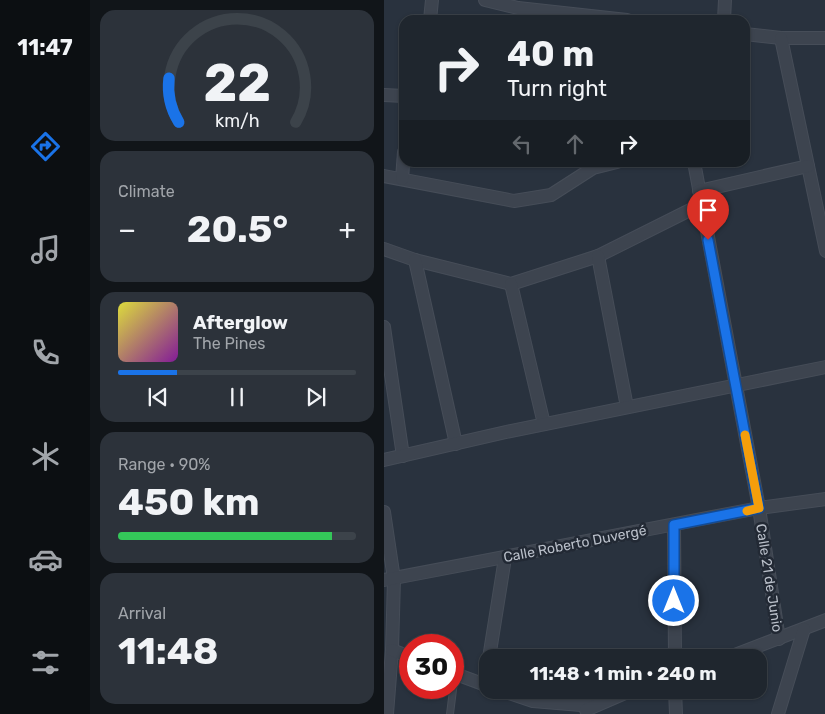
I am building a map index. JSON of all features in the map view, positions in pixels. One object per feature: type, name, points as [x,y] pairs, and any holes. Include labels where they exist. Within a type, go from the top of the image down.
[{"type":"street","points":[[430,15],[432,0]]},
{"type":"street","points":[[485,0],[518,8],[582,15]]},
{"type":"street","points":[[724,15],[725,0]]},
{"type":"street","points":[[750,35],[781,38],[825,38]]},
{"type":"street","points":[[781,38],[825,251]]},
{"type":"street","points":[[384,95],[399,96]]},
{"type":"street","points":[[384,249],[415,260],[512,284],[598,256],[701,197],[808,166]]},
{"type":"street","points":[[402,179],[403,167]]},
{"type":"street","points":[[384,176],[514,202],[550,196],[588,167]]},
{"type":"street","name":"Calle 21 de Junio","points":[[695,167],[759,508],[779,639]]},
{"type":"street","points":[[598,256],[627,407]]},
{"type":"street","points":[[415,260],[456,444]]},
{"type":"street","points":[[512,284],[544,424]]},
{"type":"street","points":[[384,327],[387,374],[403,456]]},
{"type":"street","points":[[384,460],[544,424],[825,367]]},
{"type":"street","name":"Calle Roberto Duvergé","points":[[389,580],[759,508],[825,499]]},
{"type":"street","points":[[384,512],[392,650],[386,714]]},
{"type":"street","points":[[674,525],[675,649]]},
{"type":"street","points":[[491,649],[506,558]]},
{"type":"street","points":[[751,649],[825,620]]},
{"type":"street","name":"Calle 21 de Junio","points":[[778,714],[804,629]]},
{"type":"street","points":[[392,650],[399,653]]},
{"type":"street","points":[[464,677],[479,682]]},
{"type":"street","points":[[526,699],[555,704],[594,706]]},
{"type":"street","points":[[578,714],[611,699]]},
{"type":"street","points":[[675,699],[676,714]]},
{"type":"lane","points":[[450,714],[451,699]]},
{"type":"slow traffic","points":[[745,435],[759,508],[747,511]]},
{"type":"route","points":[[674,601],[674,525],[759,508],[708,240]]}]
